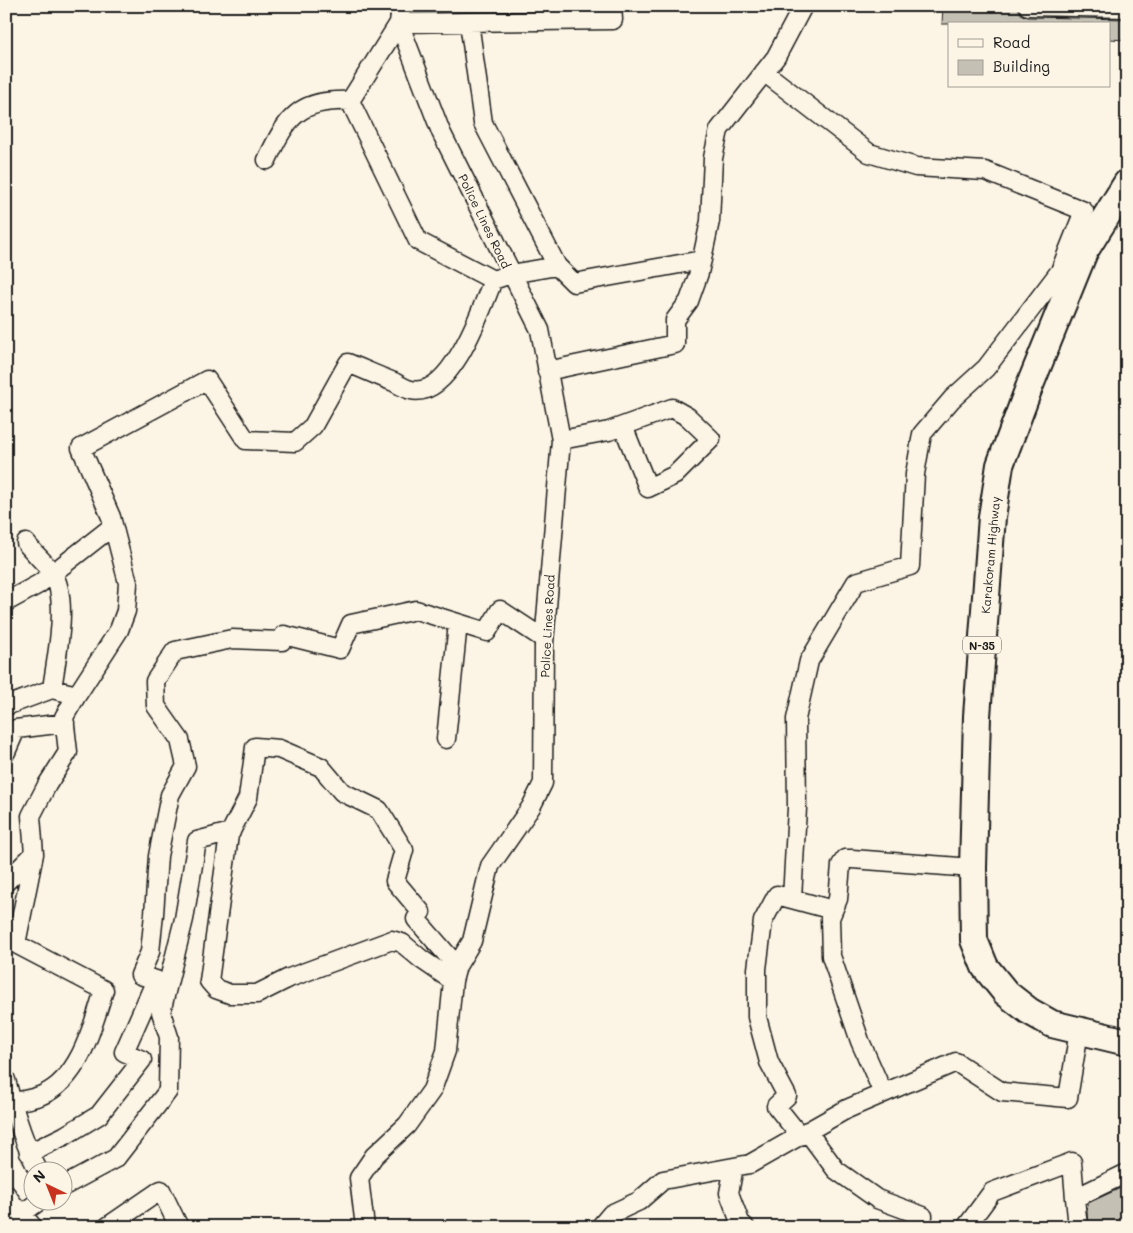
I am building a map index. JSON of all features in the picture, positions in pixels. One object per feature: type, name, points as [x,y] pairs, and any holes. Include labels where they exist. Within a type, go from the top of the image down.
[{"type":"highway","name":"Karakoram Highway","points":[[1127,183],[1084,252],[1000,465],[992,517],[978,706],[973,868],[974,940],[985,967],[1006,994],[1029,1011],[1052,1024],[1127,1042]]},
{"type":"street","points":[[350,101],[400,15],[469,22],[613,20],[612,6]]},
{"type":"street","points":[[548,370],[675,344],[675,320],[689,301],[702,260],[710,221],[713,158],[719,130],[776,57],[802,12],[803,6]]},
{"type":"street","points":[[1028,6],[1127,8]]},
{"type":"street","name":"Police Lines Road","points":[[365,1227],[359,1178],[374,1156],[407,1124],[432,1090],[446,1052],[455,973],[472,941],[490,866],[511,839],[543,783],[544,639],[561,440],[540,330],[510,274],[442,132],[400,15]]},
{"type":"street","points":[[469,22],[483,123],[557,266],[574,283],[702,260]]},
{"type":"street","points":[[764,72],[869,153],[916,167],[985,171],[1084,211],[1060,271],[986,368],[952,399],[922,434],[915,474],[910,566],[856,582],[809,661],[796,719],[797,808],[792,899]]},
{"type":"street","points":[[266,160],[280,132],[291,119],[308,107],[328,100],[350,101]]},
{"type":"street","points":[[350,101],[418,241],[493,280],[510,274],[557,266]]},
{"type":"street","points":[[12,1103],[43,1094],[61,1083],[79,1059],[93,1025],[104,990],[16,944],[34,854],[31,816],[47,785],[68,752],[64,717],[119,630],[126,611],[128,583],[113,526],[81,448],[207,380],[246,440],[295,442],[313,426],[348,363],[412,390],[429,389],[448,372],[456,360],[475,327],[493,280]]},
{"type":"street","points":[[561,440],[609,431],[672,408],[688,417],[710,439],[675,475],[648,488],[623,426]]},
{"type":"street","points":[[6,602],[39,584],[113,526]]},
{"type":"street","points":[[26,543],[52,573],[61,595],[59,642],[52,690]]},
{"type":"street","points":[[29,1153],[64,1136],[99,1115],[142,1060],[124,1052],[156,980],[140,974],[150,952],[158,856],[170,795],[186,766],[180,740],[156,706],[155,681],[175,651],[232,639],[282,641],[284,635],[340,649],[351,624],[416,610],[486,632],[500,610],[544,639]]},
{"type":"street","points":[[446,738],[458,623]]},
{"type":"street","points":[[6,706],[52,690],[77,695]]},
{"type":"street","points":[[6,752],[16,729],[65,723]]},
{"type":"street","points":[[255,747],[279,749],[321,767],[342,792],[379,810],[404,850],[395,881],[421,912],[416,919],[455,973],[421,959],[402,943],[392,940],[289,978],[257,994],[230,994],[216,989],[209,981],[229,836],[248,798],[255,747]]},
{"type":"street","points":[[72,1182],[116,1158],[168,1091],[169,1037],[161,1012],[184,919],[197,841],[231,832]]},
{"type":"street","points":[[6,882],[34,854]]},
{"type":"street","points":[[883,1093],[860,1041],[830,956],[830,918],[838,899],[841,865],[846,859],[973,868]]},
{"type":"street","points":[[833,910],[777,896],[763,921],[757,969],[757,1017],[769,1062],[787,1096],[776,1106],[836,1170],[877,1199],[923,1216]]},
{"type":"street","points":[[600,1227],[611,1214],[639,1201],[663,1180],[750,1164],[847,1109],[956,1062],[1002,1092],[1068,1098],[1079,1031]]},
{"type":"street","points":[[6,1080],[12,1103],[33,1160]]},
{"type":"street","points":[[966,1227],[992,1192],[1072,1162],[1078,1227]]},
{"type":"street","points":[[734,1167],[728,1193],[740,1222],[746,1227]]},
{"type":"street","points":[[1075,1198],[1127,1173]]},
{"type":"street","points":[[107,1227],[161,1190],[179,1227]]},
{"type":"street","points":[[6,1194],[27,1220]]},
{"type":"building","points":[[943,6],[1017,6],[1022,15],[1028,17],[1127,19],[1127,40],[1110,39],[1110,22],[948,22],[948,24],[942,24]]},
{"type":"building","points":[[1127,1185],[1127,1227],[1088,1227],[1088,1203]]}]
